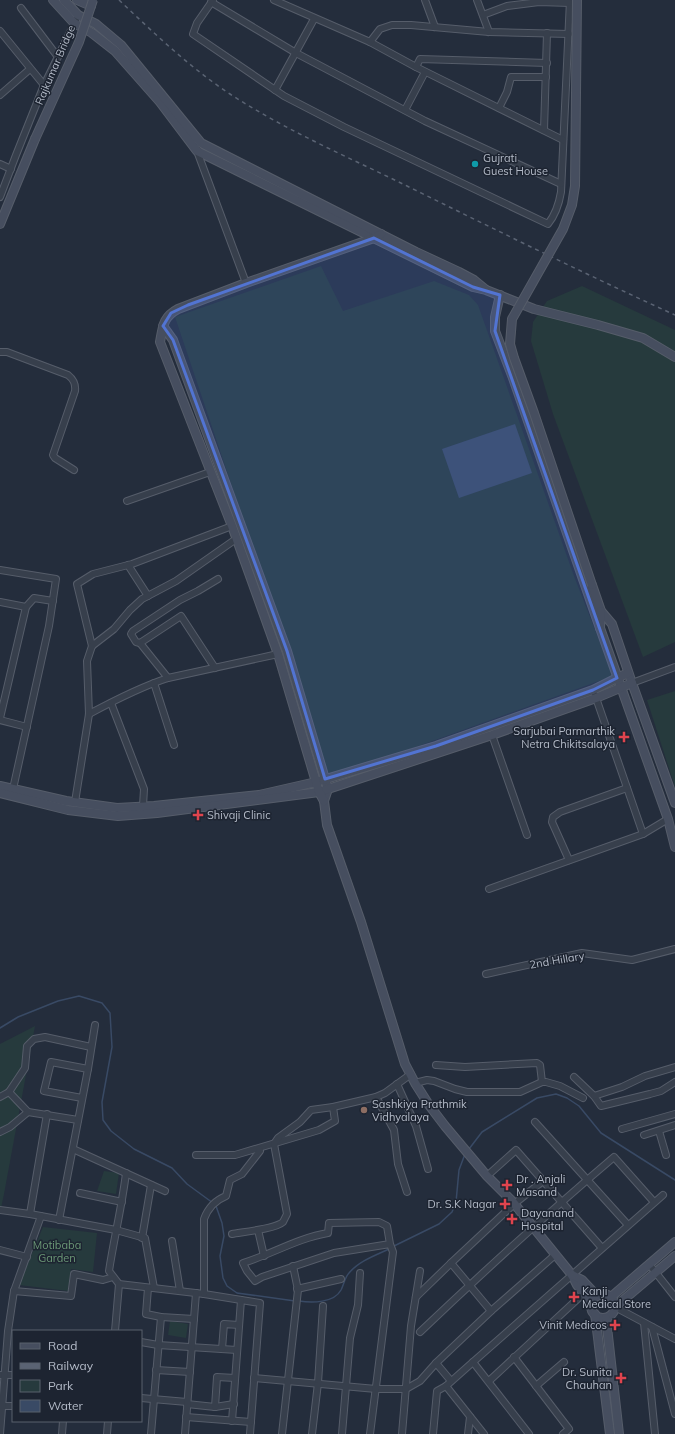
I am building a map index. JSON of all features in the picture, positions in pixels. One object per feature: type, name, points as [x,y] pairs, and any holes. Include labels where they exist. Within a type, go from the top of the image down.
[{"type":"street","points":[[52,0],[74,23],[92,33],[115,51],[160,102],[197,151],[246,283]]},
{"type":"street","points":[[64,0],[78,15],[96,24],[121,45],[201,143],[474,280],[486,290]]},
{"type":"street","points":[[77,0],[92,3]]},
{"type":"street","points":[[274,0],[314,19],[370,42],[416,68],[563,140]]},
{"type":"street","points":[[425,0],[435,27]]},
{"type":"street","points":[[477,0],[489,32]]},
{"type":"street","points":[[561,184],[430,123],[296,53],[212,1],[197,23],[193,34],[284,96],[344,128],[548,224],[553,218],[558,207],[561,184],[569,34],[573,1]]},
{"type":"street","points":[[483,15],[507,6],[539,2],[573,1]]},
{"type":"street","points":[[573,1],[575,186],[572,205],[563,229],[512,319],[510,344],[601,611],[612,624],[628,674],[675,802]]},
{"type":"street","name":"Rajkumar Bridge","points":[[0,224],[35,139],[79,42],[92,3]]},
{"type":"street","points":[[21,8],[58,57]]},
{"type":"street","points":[[0,197],[44,85],[78,15]]},
{"type":"street","points":[[275,90],[314,19]]},
{"type":"street","points":[[370,42],[380,29],[392,25],[489,32],[569,34]]},
{"type":"street","points":[[0,31],[44,85]]},
{"type":"street","points":[[544,130],[547,33]]},
{"type":"street","points":[[416,68],[420,59],[547,63]]},
{"type":"street","points":[[0,95],[30,69]]},
{"type":"street","points":[[405,110],[425,72]]},
{"type":"street","points":[[499,108],[508,92],[511,77],[546,77]]},
{"type":"street","points":[[197,151],[201,143]]},
{"type":"street","points":[[197,151],[472,287],[486,290],[534,309],[643,338],[675,357]]},
{"type":"street","points":[[0,164],[11,169]]},
{"type":"street","points":[[381,234],[374,238],[246,283],[178,309],[166,318],[160,342],[232,526],[278,654],[319,792],[324,801],[330,837],[361,922],[406,1064],[415,1083],[429,1105],[487,1176],[514,1204],[572,1275],[583,1294],[592,1303]]},
{"type":"street","points":[[500,295],[495,318],[495,331],[514,378],[617,678],[668,819],[675,846]]},
{"type":"street","points":[[163,326],[173,340],[286,651],[326,779],[328,789],[324,801]]},
{"type":"street","points":[[0,352],[7,352],[68,375],[74,381],[75,391],[53,455],[55,458],[74,470]]},
{"type":"street","points":[[127,501],[210,472]]},
{"type":"street","points":[[75,802],[89,714],[87,661],[92,646],[77,584],[93,574],[128,565],[232,526]]},
{"type":"street","points":[[92,646],[114,629],[130,610],[148,596],[176,581],[236,539]]},
{"type":"street","points":[[128,565],[148,596]]},
{"type":"street","points":[[0,570],[56,579],[50,626],[13,789]]},
{"type":"street","points":[[168,678],[140,643],[136,643],[131,635],[132,633],[180,600],[218,579]]},
{"type":"street","points":[[27,727],[0,719],[26,607],[34,598],[53,601]]},
{"type":"street","points":[[0,602],[26,607]]},
{"type":"street","points":[[600,628],[601,611]]},
{"type":"street","points":[[140,643],[181,616],[215,668]]},
{"type":"street","points":[[89,714],[128,693],[154,682],[278,654]]},
{"type":"street","points":[[0,786],[75,802],[118,816],[157,813],[319,792],[492,735],[596,698],[675,667]]},
{"type":"street","points":[[0,793],[68,810],[143,806],[259,794],[316,782],[436,746],[593,690],[628,674]]},
{"type":"street","points":[[154,682],[174,745]]},
{"type":"street","points":[[593,690],[643,834]]},
{"type":"street","points":[[111,703],[144,789],[143,806]]},
{"type":"street","points":[[492,735],[527,835]]},
{"type":"street","points":[[569,860],[552,822],[553,817],[560,812],[627,788]]},
{"type":"street","points":[[489,889],[643,834],[668,819]]},
{"type":"street","name":"2nd Hillary","points":[[486,974],[582,953],[632,960],[675,949]]},
{"type":"street","points":[[60,1220],[95,1025]]},
{"type":"street","points":[[0,1097],[9,1092],[25,1068],[27,1046],[34,1039],[45,1036],[91,1046]]},
{"type":"street","points":[[82,1098],[44,1091],[51,1062],[88,1069]]},
{"type":"street","points":[[436,1065],[464,1067],[537,1063],[540,1065],[542,1082]]},
{"type":"street","points":[[594,1096],[622,1087],[645,1076],[675,1067]]},
{"type":"street","points":[[232,1234],[258,1230],[283,1222],[288,1214],[274,1144],[278,1138],[300,1122],[312,1110],[333,1107],[376,1097],[385,1093],[411,1074]]},
{"type":"street","points":[[574,1077],[594,1096],[601,1106],[650,1094],[675,1082]]},
{"type":"street","points":[[415,1083],[427,1080],[434,1081],[467,1092],[520,1092],[542,1082],[551,1082],[583,1098]]},
{"type":"street","points":[[397,1084],[416,1126],[428,1169]]},
{"type":"street","points":[[9,1092],[28,1112],[78,1120]]},
{"type":"street","points":[[376,1097],[394,1130],[398,1164],[407,1192]]},
{"type":"street","points":[[196,1155],[235,1155],[319,1130],[334,1121],[333,1107]]},
{"type":"street","points":[[0,1132],[10,1127],[28,1112]]},
{"type":"street","points":[[30,1214],[47,1114]]},
{"type":"street","points":[[622,1128],[675,1114]]},
{"type":"street","points":[[535,1122],[628,1225]]},
{"type":"street","points":[[644,1135],[675,1125]]},
{"type":"street","points":[[659,1131],[666,1155]]},
{"type":"street","points":[[73,1149],[165,1190]]},
{"type":"street","points":[[204,1294],[204,1219],[207,1210],[226,1196],[230,1180],[242,1174],[260,1151],[259,1149]]},
{"type":"street","points":[[487,1176],[516,1150],[602,1248]]},
{"type":"street","points":[[420,1332],[469,1285],[561,1202],[614,1157],[654,1202]]},
{"type":"street","points":[[126,1173],[109,1271],[119,1284],[204,1294],[260,1303],[250,1434]]},
{"type":"street","points":[[416,1297],[514,1204],[543,1181]]},
{"type":"street","points":[[142,1238],[151,1185]]},
{"type":"street","points":[[80,1193],[122,1202]]},
{"type":"street","points":[[433,1434],[437,1391],[446,1386],[663,1195]]},
{"type":"street","points":[[0,1210],[116,1230],[145,1238],[151,1288],[146,1314],[161,1317],[194,1319]]},
{"type":"street","points":[[0,1434],[2,1374],[10,1332],[14,1291],[41,1216]]},
{"type":"street","points":[[370,1434],[391,1246],[387,1226],[379,1222],[329,1223],[328,1233],[284,1246],[264,1256],[243,1263],[247,1272],[255,1281],[334,1252],[391,1246]]},
{"type":"street","points":[[258,1230],[264,1256]]},
{"type":"street","points":[[172,1241],[180,1291]]},
{"type":"street","points":[[611,1297],[675,1242]]},
{"type":"street","points":[[0,1250],[26,1257]]},
{"type":"street","points":[[254,1378],[376,1389],[406,1389],[420,1381],[436,1363],[491,1311],[555,1255]]},
{"type":"street","points":[[615,1307],[675,1256]]},
{"type":"street","points":[[451,1263],[491,1311]]},
{"type":"street","points":[[650,1264],[675,1298]]},
{"type":"street","points":[[282,1434],[298,1289],[293,1266]]},
{"type":"street","points":[[402,1434],[411,1326],[420,1271]]},
{"type":"street","points":[[342,1434],[350,1338],[358,1306],[360,1273]]},
{"type":"street","points":[[14,1291],[71,1296],[74,1274],[103,1280],[113,1277]]},
{"type":"street","points":[[572,1275],[582,1280],[597,1296]]},
{"type":"street","points":[[298,1289],[341,1279]]},
{"type":"street","points":[[114,1330],[119,1284]]},
{"type":"street","points":[[185,1434],[196,1293]]},
{"type":"street","points":[[489,1381],[583,1294]]},
{"type":"street","points":[[595,1314],[598,1317],[606,1318],[614,1312],[614,1300],[604,1294],[597,1296],[591,1307],[595,1314],[610,1434]]},
{"type":"street","points":[[232,1421],[241,1300]]},
{"type":"street","points":[[312,1434],[318,1383],[323,1306]]},
{"type":"street","points":[[615,1307],[675,1339]]},
{"type":"street","points":[[151,1434],[161,1317]]},
{"type":"street","points":[[606,1318],[619,1434]]},
{"type":"street","points":[[644,1323],[654,1434]]},
{"type":"street","points":[[222,1349],[224,1324],[239,1325]]},
{"type":"street","points":[[652,1327],[675,1414]]},
{"type":"street","points":[[0,1333],[10,1332]]},
{"type":"street","points":[[142,1342],[158,1345],[237,1350]]},
{"type":"street","points":[[514,1357],[569,1429],[563,1434]]},
{"type":"street","points":[[473,1362],[529,1434]]},
{"type":"street","points":[[536,1386],[564,1362]]},
{"type":"street","points":[[436,1363],[451,1381]]},
{"type":"street","points":[[156,1370],[190,1372]]},
{"type":"street","points":[[2,1374],[12,1375]]},
{"type":"street","points":[[215,1407],[217,1377],[235,1378]]},
{"type":"street","points":[[446,1386],[484,1434]]},
{"type":"street","points":[[142,1398],[215,1407],[234,1404]]},
{"type":"street","points":[[2,1406],[12,1406]]},
{"type":"street","points":[[468,1434],[470,1417]]},
{"type":"street","points":[[186,1418],[251,1422]]},
{"type":"street","points":[[62,1434],[63,1422]]},
{"type":"street","points":[[106,1434],[108,1422]]},
{"type":"highlighted area","points":[[374,238],[473,287],[500,295],[495,331],[617,678],[593,690],[436,746],[325,779],[287,651],[173,340],[163,326],[171,313],[188,305]]},
{"type":"green space","points":[[321,266],[343,311],[434,281],[469,295],[478,305],[574,576],[613,676],[330,778],[175,317]]},
{"type":"green space","points":[[582,286],[675,330],[675,642],[643,657],[553,414],[531,341],[533,322],[547,301]]},
{"type":"green space","points":[[675,691],[675,787],[647,700]]},
{"type":"green space","points":[[35,1026],[4,1194],[0,1213],[0,1044]]},
{"type":"green space","points":[[104,1171],[119,1173],[116,1194],[97,1191]]},
{"type":"green space","name":"Motibaba Garden","points":[[43,1227],[97,1233],[93,1272],[71,1269],[68,1291],[19,1285]]},
{"type":"green space","points":[[170,1321],[188,1324],[186,1338],[168,1335]]},
{"type":"water","points":[[515,424],[532,473],[459,498],[442,449]]},
{"type":"waterway","points":[[0,1028],[18,1017],[58,1001],[79,996],[102,1003],[110,1013],[112,1047],[102,1102],[103,1120],[111,1131],[134,1149],[172,1168],[187,1184],[213,1203]]},
{"type":"waterway","points":[[469,1149],[482,1132],[537,1098],[556,1094],[567,1098],[579,1106],[601,1133],[675,1180]]},
{"type":"waterway","points":[[392,1247],[439,1224],[452,1212],[456,1202],[459,1170],[465,1154]]},
{"type":"waterway","points":[[216,1206],[222,1223],[224,1236],[220,1256],[223,1278],[227,1286],[237,1293],[295,1301]]},
{"type":"waterway","points":[[299,1301],[316,1302],[328,1300],[338,1294],[346,1276],[353,1269],[368,1259],[389,1249]]},
{"type":"railway","points":[[119,0],[200,73],[251,107],[317,143],[541,252],[675,315]]},
{"type":"place","name":"Gujrati Guest House","points":[[475,164]]},
{"type":"place","name":"Sarjubai Parmarthik Netra Chikitsalaya","points":[[624,737]]},
{"type":"place","name":"Shivaji Clinic","points":[[198,815]]},
{"type":"place","name":"Sashkiya Prathmik Vidhyalaya","points":[[364,1110]]},
{"type":"place","name":"Dr . Anjali Masand","points":[[507,1185]]},
{"type":"place","name":"Dr. S.K Nagar","points":[[505,1204]]},
{"type":"place","name":"Dayanand Hospital","points":[[512,1219]]},
{"type":"place","name":"Kanji Medical Store","points":[[574,1297]]},
{"type":"place","name":"Vinit Medicos","points":[[615,1325]]},
{"type":"place","name":"Dr. Sunita Chauhan","points":[[621,1378]]}]
